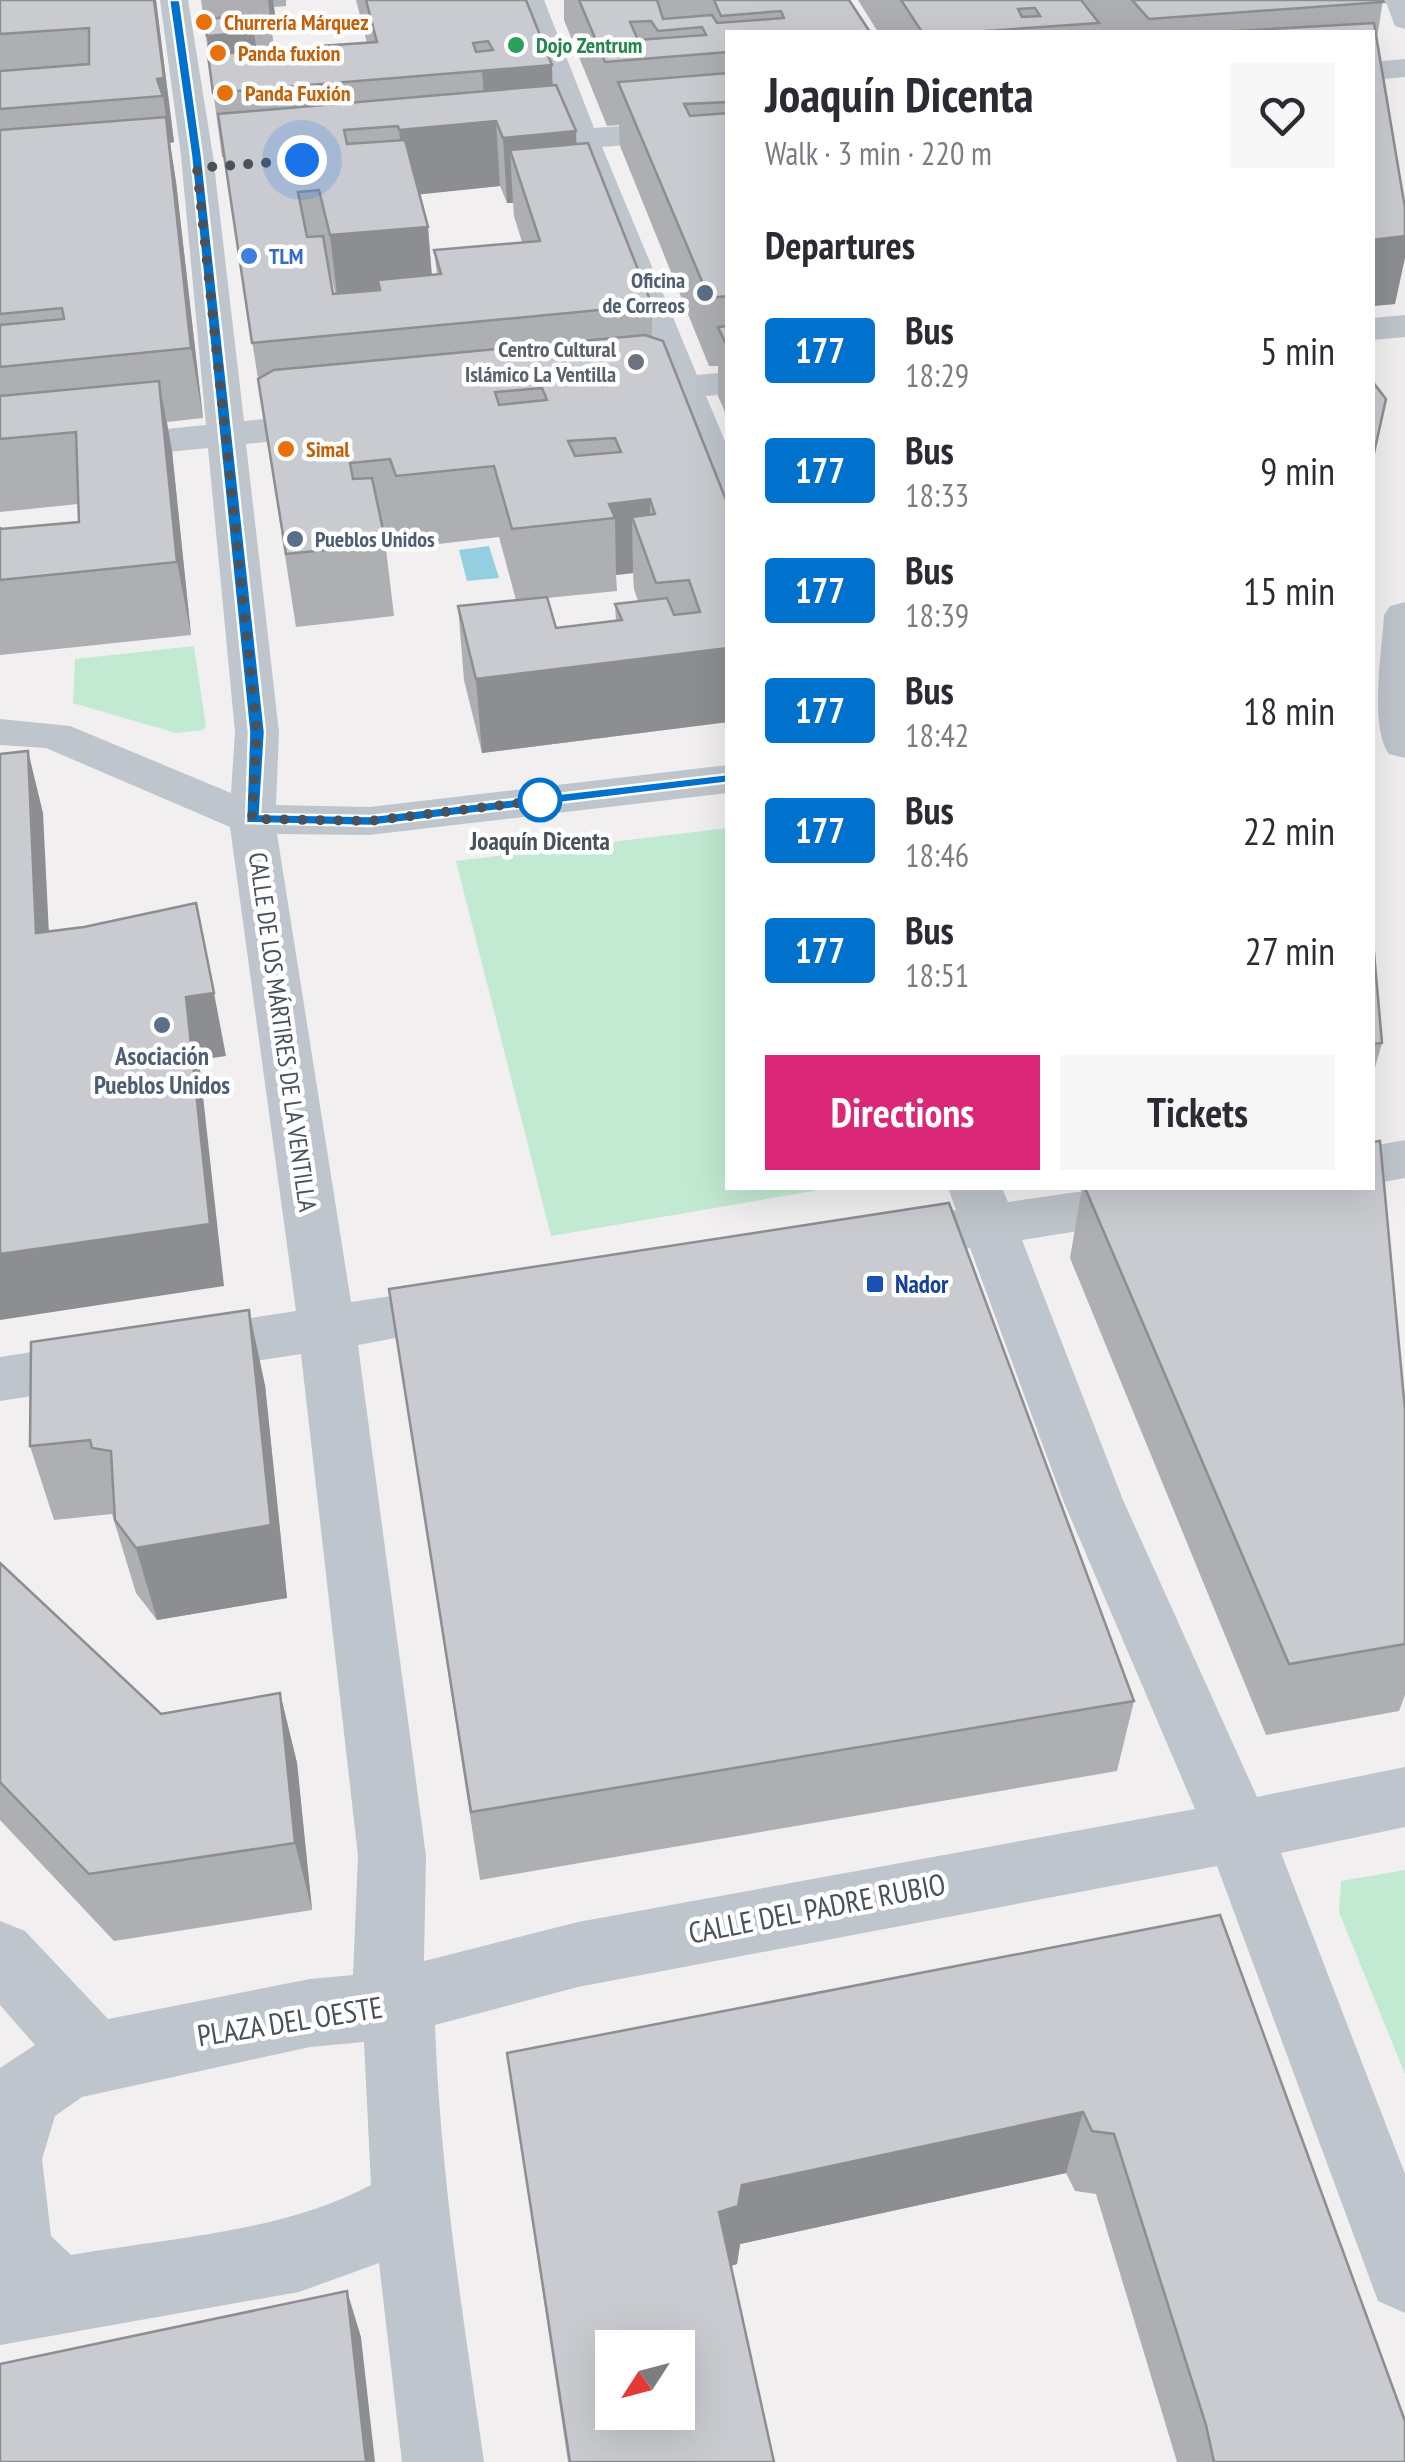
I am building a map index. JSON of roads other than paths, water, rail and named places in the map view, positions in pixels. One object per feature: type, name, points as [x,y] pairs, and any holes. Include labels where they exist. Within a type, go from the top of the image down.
[{"type":"street","name":"CALLE DE LOS MÁRTIRES DE LA VENTILLA","points":[[174,0],[212,167],[226,435],[257,732],[252,819],[327,1328],[392,1856],[393,2004]]},
{"type":"street","points":[[530,0],[725,488]]},
{"type":"street","points":[[1400,0],[1405,20]]},
{"type":"street","points":[[1375,71],[1405,68]]},
{"type":"street","points":[[474,147],[725,127]]},
{"type":"street","points":[[158,171],[212,167]]},
{"type":"street","points":[[1375,328],[1405,326]]},
{"type":"street","points":[[574,400],[725,384]]},
{"type":"street","points":[[0,457],[376,420]]},
{"type":"street","points":[[1405,614],[1405,745]]},
{"type":"street","points":[[0,732],[54,735],[252,819],[370,821],[725,779]]},
{"type":"street","points":[[1375,769],[1405,771]]},
{"type":"street","points":[[1375,1164],[1405,1160]]},
{"type":"street","points":[[843,1248],[983,1206],[1201,1190]]},
{"type":"street","points":[[983,1206],[1093,1500],[1239,1832],[1405,2274]]},
{"type":"street","points":[[0,1379],[518,1298]]},
{"type":"street","name":"CALLE DEL PADRE RUBIO","points":[[393,2004],[524,1966],[1115,1852],[1239,1832],[1405,1797]]},
{"type":"street","points":[[0,1954],[94,2058]]},
{"type":"street","name":"PLAZA DEL OESTE","points":[[393,2004],[410,2204],[359,2234],[299,2254],[28,2300],[15,2254],[5,2159],[25,2094],[57,2071],[94,2058],[310,2014],[393,2004]]},
{"type":"street","points":[[410,2204],[443,2462]]},
{"type":"water","points":[[489,546],[499,578],[467,581],[459,550]]},
{"type":"place","name":"Churrería Márquez","points":[[204,22]]},
{"type":"place","name":"Dojo Zentrum","points":[[516,45]]},
{"type":"place","name":"Panda fuxion","points":[[218,53]]},
{"type":"place","name":"Panda Fuxión","points":[[225,93]]},
{"type":"place","name":"TLM","points":[[249,256]]},
{"type":"place","name":"Oficina de Correos","points":[[705,293]]},
{"type":"place","name":"Centro Cultural Islámico La Ventilla","points":[[636,362]]},
{"type":"place","name":"Simal","points":[[286,449]]},
{"type":"place","name":"Pueblos Unidos","points":[[295,539]]},
{"type":"place","name":"Joaquín Dicenta","points":[[540,800]]},
{"type":"place","name":"Asociación Pueblos Unidos","points":[[162,1025]]},
{"type":"place","name":"Nador","points":[[875,1284]]}]
